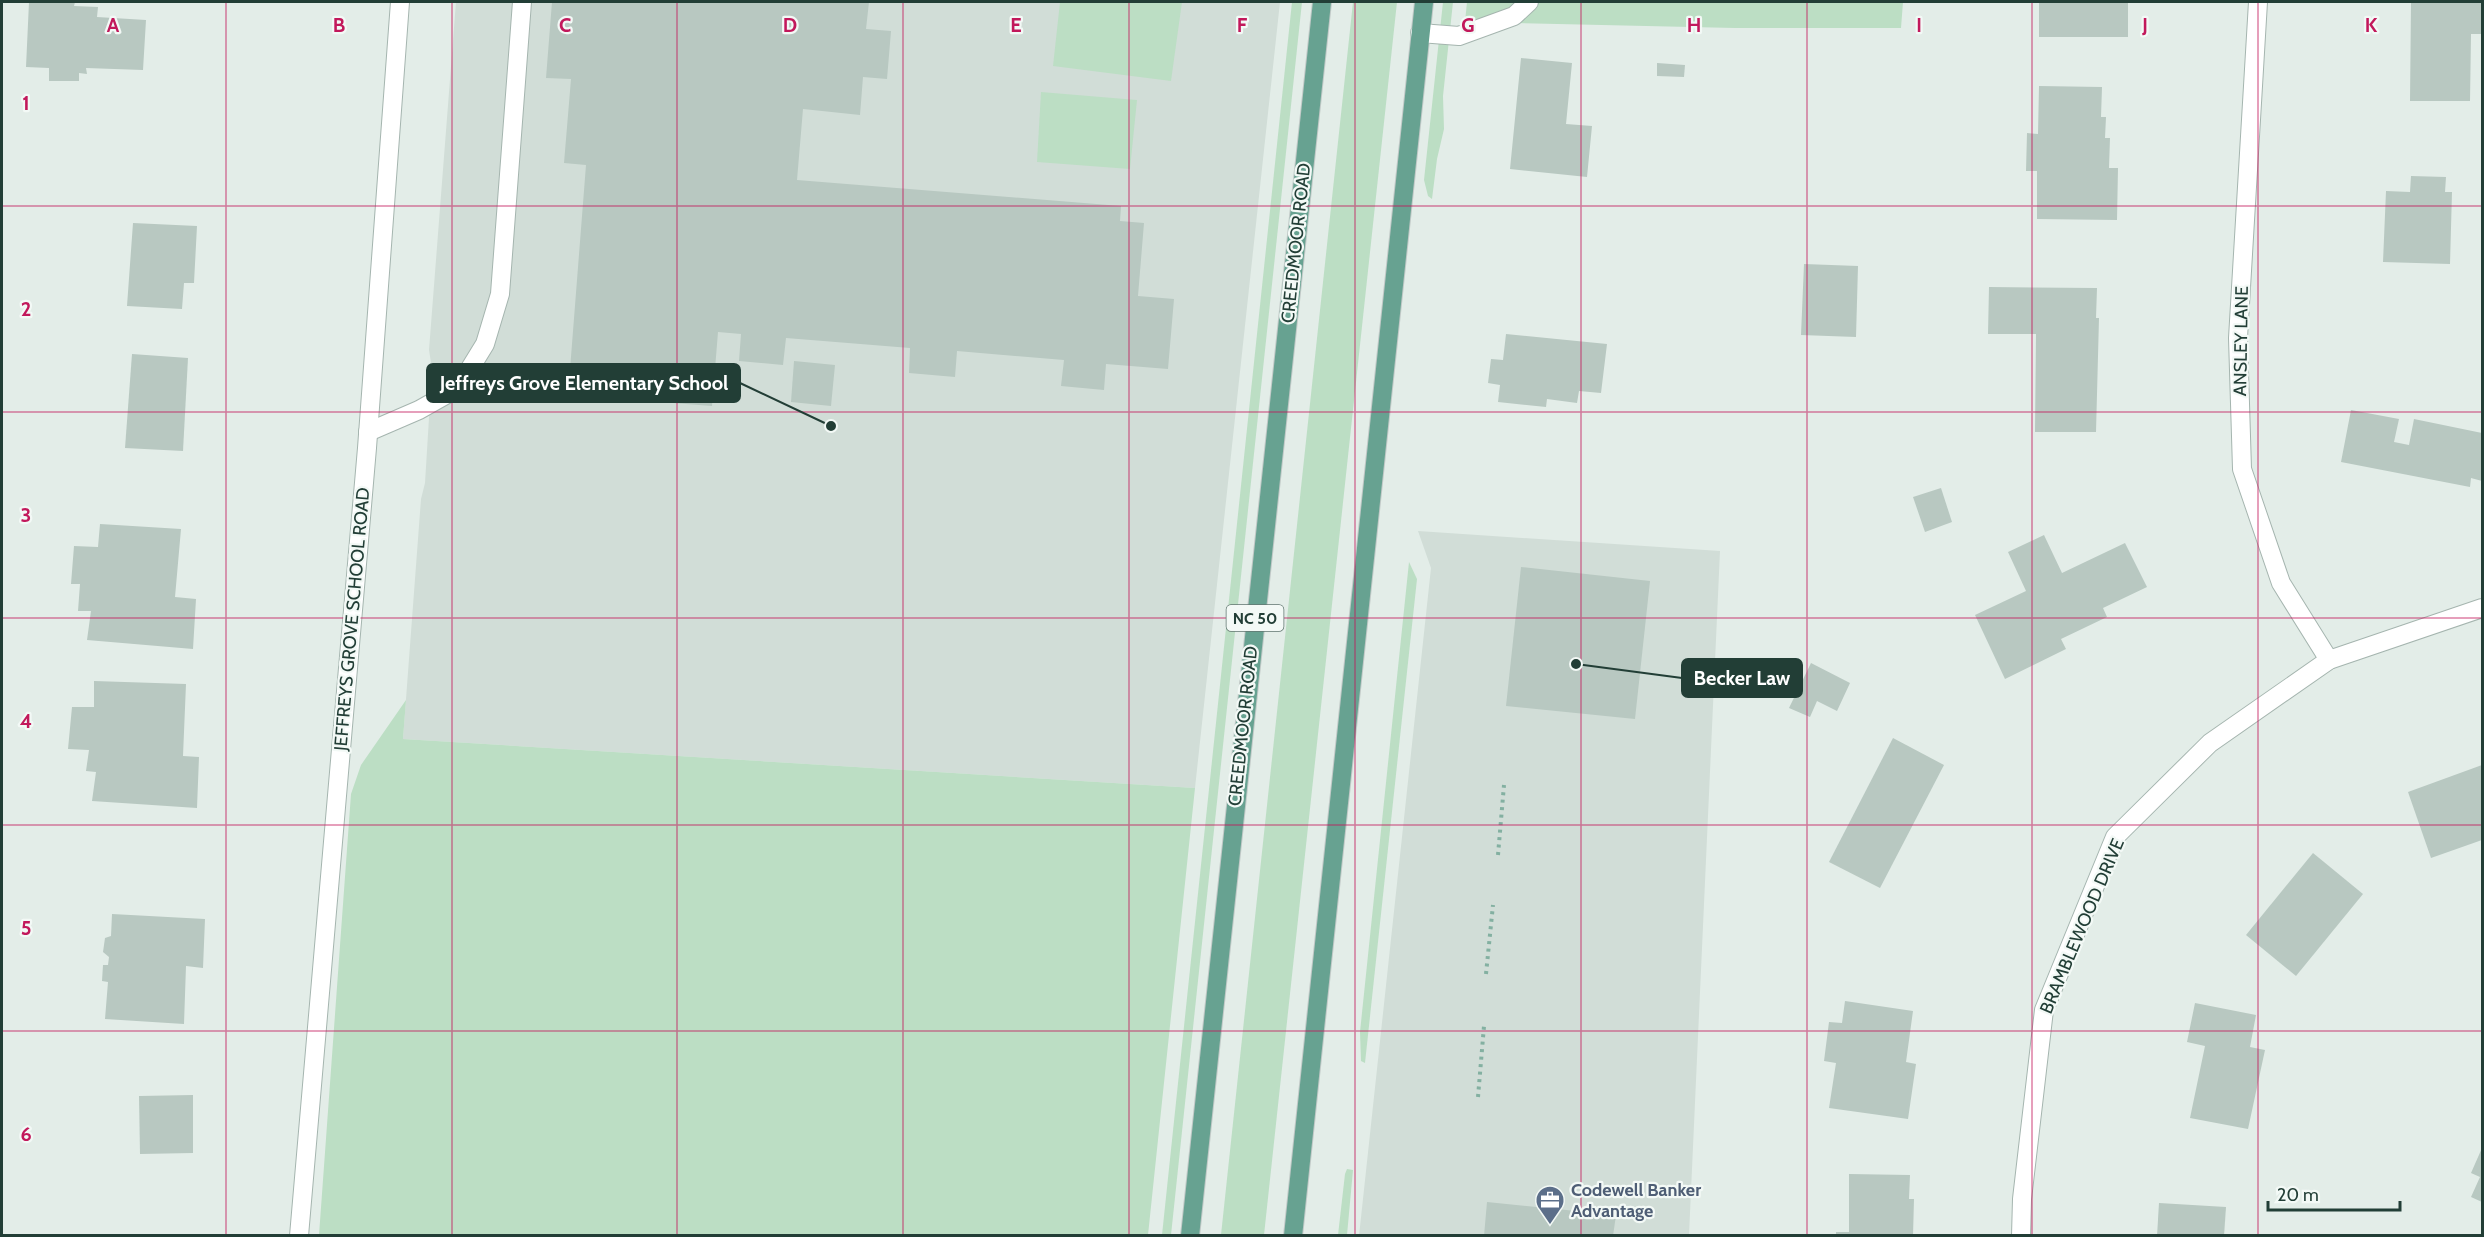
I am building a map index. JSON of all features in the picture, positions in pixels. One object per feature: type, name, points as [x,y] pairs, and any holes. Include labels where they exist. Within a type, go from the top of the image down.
[{"type":"main road","name":"CREEDMOOR ROAD","points":[[1190,1236],[1322,2]]},
{"type":"main road","points":[[1293,1236],[1424,2]]},
{"type":"street","name":"JEFFREYS GROVE SCHOOL ROAD","points":[[298,1236],[368,432],[399,2]]},
{"type":"street","points":[[368,432],[419,410],[458,388],[485,344],[500,294],[522,2]]},
{"type":"street","points":[[1420,33],[1459,36],[1514,16],[1529,2]]},
{"type":"street","name":"ANSLEY LANE","points":[[2258,2],[2238,338],[2242,469],[2281,583],[2329,660]]},
{"type":"street","name":"BRAMBLEWOOD DRIVE","points":[[2021,1236],[2022,1199],[2044,1010],[2115,837],[2210,743],[2329,660],[2482,608]]},
{"type":"path","points":[[1498,855],[1504,785]]},
{"type":"path","points":[[1486,974],[1493,905]]},
{"type":"path","points":[[1478,1097],[1484,1026]]},
{"type":"shaded area","points":[[456,2],[1280,2],[1195,788],[403,739],[421,499],[425,483],[432,369],[429,350]]},
{"type":"shaded area","points":[[1418,531],[1720,551],[1689,1235],[1359,1236],[1431,568]]},
{"type":"green space","points":[[1060,2],[1182,2],[1171,81],[1053,66]]},
{"type":"green space","points":[[1292,2],[1302,2],[1171,1235],[1162,1235]]},
{"type":"green space","points":[[1353,2],[1397,2],[1264,1235],[1221,1235]]},
{"type":"green space","points":[[1443,2],[1453,2],[1443,96],[1444,129],[1437,159],[1432,199],[1428,196],[1424,180]]},
{"type":"green space","points":[[1467,2],[1903,2],[1901,28],[1735,28],[1465,22]]},
{"type":"green space","points":[[1041,92],[1137,100],[1130,169],[1037,162]]},
{"type":"green space","points":[[1409,562],[1417,579],[1365,1063],[1361,1061],[1360,1032]]},
{"type":"green space","points":[[406,700],[403,739],[1195,788],[1148,1235],[319,1235],[351,794],[361,765]]},
{"type":"green space","points":[[1347,1169],[1353,1170],[1347,1235],[1338,1235],[1345,1174]]},
{"type":"building","points":[[29,2],[75,2],[74,6],[98,7],[97,17],[146,20],[143,70],[86,68],[87,74],[79,73],[79,81],[49,81],[49,68],[26,67]]},
{"type":"building","points":[[552,2],[869,2],[866,29],[891,31],[887,79],[863,77],[860,115],[803,109],[797,180],[1121,206],[1120,221],[1144,223],[1138,296],[1174,299],[1168,369],[1106,364],[1104,390],[1061,386],[1064,360],[957,351],[955,377],[909,373],[910,348],[786,338],[783,365],[739,361],[741,334],[718,332],[712,406],[568,395],[586,165],[564,163],[571,79],[546,78]]},
{"type":"building","points":[[2039,2],[2128,2],[2128,37],[2039,37]]},
{"type":"building","points":[[2411,2],[2482,2],[2482,34],[2471,34],[2470,101],[2410,101]]},
{"type":"building","points":[[1521,58],[1572,63],[1566,124],[1592,126],[1587,177],[1510,169]]},
{"type":"building","points":[[1657,63],[1685,65],[1684,77],[1657,76]]},
{"type":"building","points":[[2039,86],[2102,87],[2101,117],[2106,117],[2105,138],[2110,138],[2109,168],[2118,168],[2117,220],[2037,219],[2037,171],[2026,171],[2027,133],[2038,134]]},
{"type":"building","points":[[2411,176],[2446,177],[2445,192],[2452,192],[2450,264],[2383,262],[2386,191],[2410,192]]},
{"type":"building","points":[[133,223],[197,226],[194,283],[184,283],[182,309],[127,306]]},
{"type":"building","points":[[1804,264],[1858,266],[1856,337],[1801,335]]},
{"type":"building","points":[[1989,287],[2097,288],[2096,318],[2099,318],[2096,432],[2035,432],[2036,334],[1988,334]]},
{"type":"building","points":[[1506,334],[1607,344],[1601,393],[1579,391],[1577,403],[1547,399],[1546,407],[1498,402],[1500,385],[1488,383],[1491,359],[1503,360]]},
{"type":"building","points":[[132,354],[188,358],[183,451],[125,448]]},
{"type":"building","points":[[794,361],[835,365],[831,406],[791,402]]},
{"type":"building","points":[[2351,410],[2399,419],[2394,442],[2409,445],[2414,419],[2482,433],[2482,481],[2471,478],[2470,487],[2341,462]]},
{"type":"building","points":[[1941,488],[1952,522],[1925,532],[1913,497]]},
{"type":"building","points":[[100,524],[181,529],[175,597],[196,599],[193,649],[87,640],[91,611],[78,611],[80,584],[71,584],[74,546],[98,547]]},
{"type":"building","points":[[2044,535],[2062,573],[2125,543],[2147,587],[2103,608],[2107,617],[2061,639],[2066,649],[2005,679],[1975,615],[2026,591],[2008,552]]},
{"type":"building","points":[[1521,567],[1650,581],[1635,719],[1506,706]]},
{"type":"building","points":[[1811,663],[1850,683],[1837,711],[1817,701],[1810,717],[1789,708]]},
{"type":"building","points":[[94,681],[186,684],[183,756],[199,757],[197,808],[92,801],[96,772],[86,771],[89,750],[68,749],[72,707],[94,707]]},
{"type":"building","points":[[1893,738],[1944,765],[1880,888],[1829,862]]},
{"type":"building","points":[[2482,765],[2482,840],[2431,858],[2408,792]]},
{"type":"building","points":[[2313,853],[2363,894],[2296,976],[2246,935]]},
{"type":"building","points":[[112,914],[205,919],[203,968],[186,966],[184,1024],[105,1019],[108,982],[102,981],[103,965],[108,965],[109,957],[103,952],[105,938],[111,936]]},
{"type":"building","points":[[1845,1001],[1913,1011],[1906,1062],[1916,1064],[1908,1119],[1829,1108],[1836,1063],[1824,1061],[1829,1022],[1842,1023]]},
{"type":"building","points":[[2195,1003],[2256,1015],[2250,1047],[2265,1050],[2248,1129],[2190,1118],[2205,1046],[2187,1042]]},
{"type":"building","points":[[193,1095],[193,1153],[140,1154],[139,1096]]},
{"type":"building","points":[[2482,1148],[2482,1202],[2471,1197],[2480,1177],[2471,1173]]},
{"type":"building","points":[[1849,1174],[1910,1175],[1909,1199],[1914,1199],[1913,1236],[1836,1236],[1836,1232],[1849,1232]]},
{"type":"building","name":"Codewell Banker Advantage","points":[[1487,1202],[1616,1215],[1613,1236],[1484,1236]]},
{"type":"building","points":[[2159,1203],[2226,1207],[2224,1236],[2157,1236]]},
{"type":"place","name":"Jeffreys Grove Elementary School","points":[[831,426]]},
{"type":"place","name":"Becker Law","points":[[1576,664]]},
{"type":"place","name":"Codewell Banker Advantage","points":[[1550,1226]]}]
